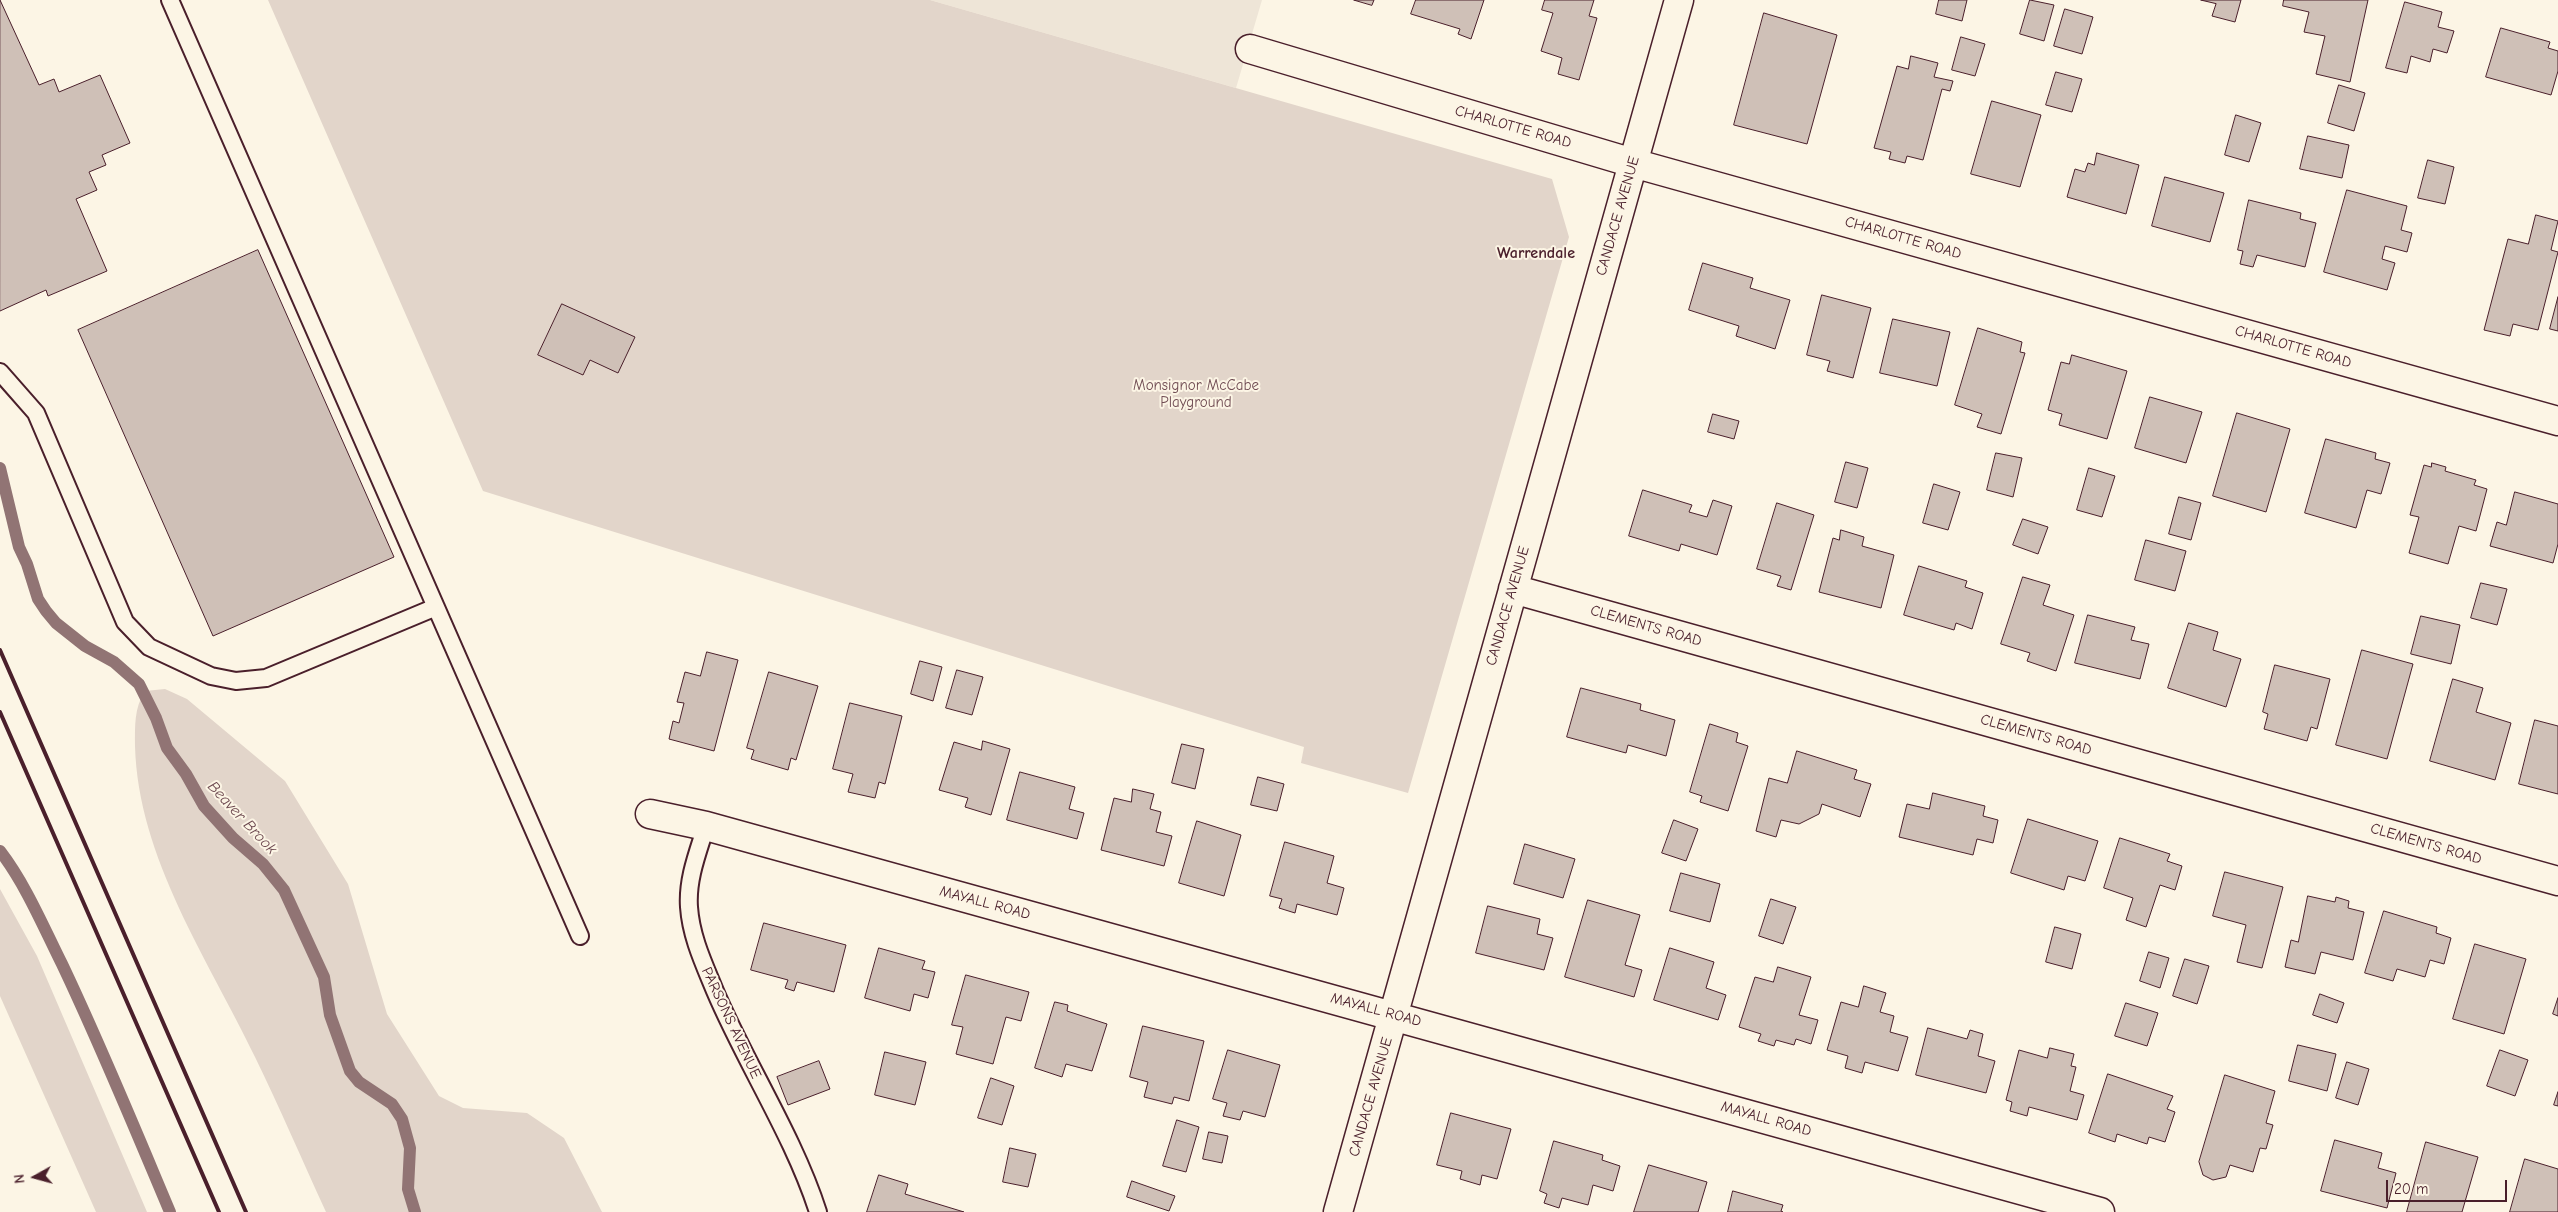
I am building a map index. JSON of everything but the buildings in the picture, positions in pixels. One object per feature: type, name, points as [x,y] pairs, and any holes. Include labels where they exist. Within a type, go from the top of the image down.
[{"type":"street","name":"CANDACE AVENUE","points":[[1338,1212],[1678,0]]},
{"type":"street","name":"CHARLOTTE ROAD","points":[[1250,50],[1633,163],[2558,421]]},
{"type":"street","name":"CLEMENTS ROAD","points":[[1513,589],[2558,881]]},
{"type":"street","name":"MAYALL ROAD","points":[[650,814],[706,826],[2100,1212]]},
{"type":"lane","points":[[170,0],[580,936]]},
{"type":"lane","points":[[0,372],[36,413],[125,622],[149,647],[211,676],[236,681],[266,678],[436,607]]},
{"type":"lane","name":"PARSONS AVENUE","points":[[706,826],[690,886],[689,906],[698,950],[729,1022],[806,1181],[818,1212]]},
{"type":"shaded area","points":[[930,0],[1262,0],[1236,88]]},
{"type":"green space","name":"Monsignor McCabe Playground","points":[[268,0],[930,0],[1552,179],[1569,237],[1408,793],[1301,763],[1304,747],[483,491]]},
{"type":"green space","points":[[165,689],[187,699],[285,781],[348,884],[387,1014],[439,1096],[463,1108],[527,1113],[564,1138],[602,1212],[326,1212],[255,1057],[178,907],[148,828],[139,788],[135,746],[136,717],[141,697],[145,691]]},
{"type":"green space","points":[[0,889],[37,956],[147,1212],[96,1212],[0,996]]},
{"type":"waterway","name":"Beaver Brook","points":[[0,468],[19,547],[27,564],[38,599],[46,611],[56,623],[85,646],[114,662],[139,684],[156,718],[167,748],[186,774],[204,806],[233,838],[263,864],[284,890],[324,977],[330,1015],[350,1071],[359,1082],[392,1104],[402,1119],[410,1148],[408,1189],[415,1212]]},
{"type":"waterway","points":[[0,851],[26,892],[62,964],[170,1212]]},
{"type":"railway","points":[[0,650],[246,1212]]},
{"type":"railway","points":[[0,712],[219,1212]]},
{"type":"district","name":"Warrendale","points":[[1536,253]]}]
